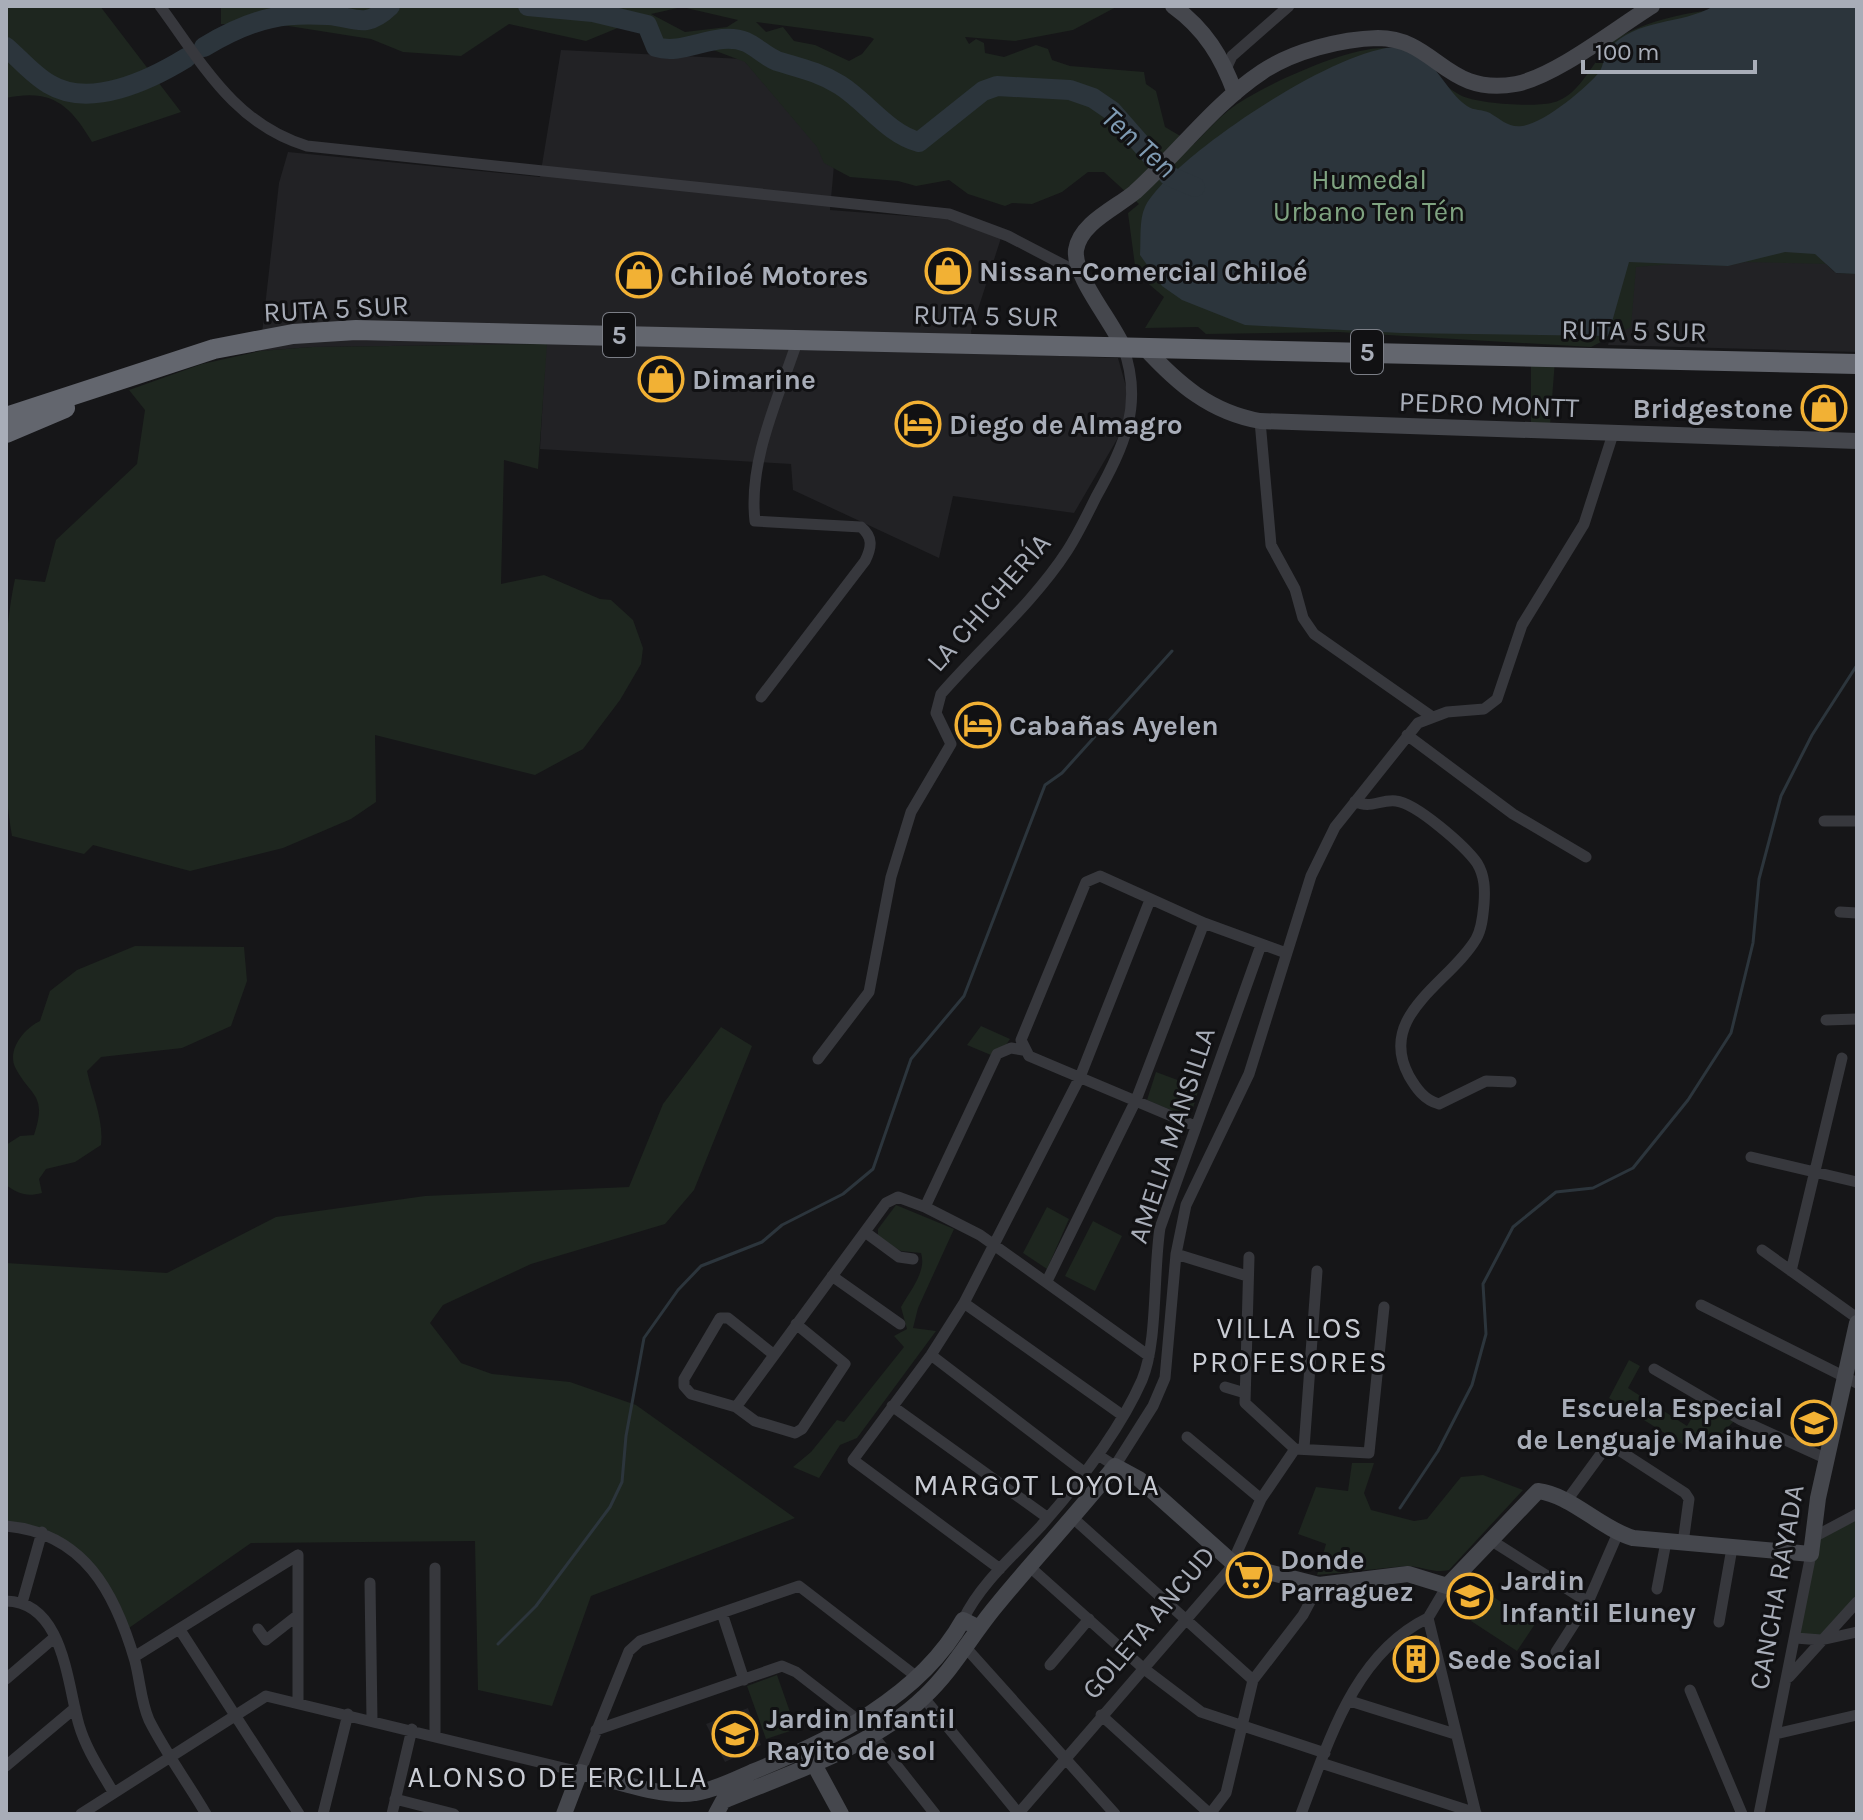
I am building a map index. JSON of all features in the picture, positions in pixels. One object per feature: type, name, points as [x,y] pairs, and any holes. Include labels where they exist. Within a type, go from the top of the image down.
[{"type":"highway","name":"RUTA 5 SUR","points":[[6,417],[214,349],[270,338],[336,331],[1857,364]]},
{"type":"highway","name":"RUTA 5 SUR","points":[[6,433],[52,415],[120,380]]},
{"type":"street","points":[[160,6],[231,103],[266,129],[307,146],[949,214],[1008,236],[1081,274]]},
{"type":"street","points":[[1173,6],[1190,18],[1211,41],[1235,93]]},
{"type":"street","points":[[1226,69],[1232,56],[1289,6]]},
{"type":"street","points":[[1123,347],[1081,274],[1076,255],[1081,235],[1134,192],[1193,132],[1264,71],[1288,59],[1333,45],[1374,38],[1409,43],[1446,72],[1468,81],[1491,85],[1515,84],[1550,71],[1652,6]]},
{"type":"street","points":[[761,697],[865,561],[871,546],[868,533],[861,527],[755,521],[752,497],[756,473],[798,339]]},
{"type":"street","name":"LA CHICHERÍA","points":[[818,1059],[869,992],[891,877],[911,812],[951,744],[936,713],[941,694],[1039,588],[1066,552],[1122,450],[1130,426],[1133,398],[1123,347]]},
{"type":"street","name":"PEDRO MONTT","points":[[1144,347],[1181,385],[1205,403],[1232,415],[1260,421],[1857,441]]},
{"type":"street","points":[[1260,421],[1271,545],[1295,589],[1303,618],[1314,634],[1431,716]]},
{"type":"street","points":[[81,1814],[266,1696],[435,1734],[580,1772],[669,1792],[692,1794],[810,1757],[871,1733],[924,1698],[1115,1466],[1153,1406],[1165,1378],[1176,1254],[1186,1205],[1249,1074],[1311,876],[1335,827],[1407,735],[1431,716],[1484,709],[1497,699],[1522,625],[1584,524],[1613,434]]},
{"type":"street","points":[[1407,735],[1513,814],[1586,857]]},
{"type":"street","points":[[1355,801],[1365,806],[1389,801],[1409,805],[1468,852],[1483,876],[1483,911],[1476,941],[1413,1009],[1403,1031],[1400,1049],[1408,1074],[1424,1097],[1439,1104],[1486,1081],[1511,1082]]},
{"type":"street","points":[[1824,821],[1857,821]]},
{"type":"street","points":[[1023,1050],[1021,1040],[1086,882],[1100,876],[1204,923],[1286,953]]},
{"type":"street","points":[[1000,1569],[853,1460],[931,1355],[964,1303],[1080,1077],[1150,900]]},
{"type":"street","points":[[1840,912],[1857,913]]},
{"type":"street","points":[[1047,1281],[1136,1100],[1204,923]]},
{"type":"street","name":"AMELIA MANSILLA","points":[[963,1620],[972,1601],[1048,1518],[1098,1455],[1142,1379],[1149,1356],[1154,1265],[1160,1228],[1261,945]]},
{"type":"street","points":[[1826,1020],[1857,1019]]},
{"type":"street","points":[[925,1207],[997,1054],[1011,1048],[1023,1050],[1195,1126]]},
{"type":"street","points":[[1791,1271],[1842,1058]]},
{"type":"street","points":[[1751,1157],[1857,1182]]},
{"type":"street","points":[[736,1407],[865,1232],[892,1199],[903,1197],[993,1244],[1149,1356]]},
{"type":"street","points":[[865,1232],[899,1257],[913,1259]]},
{"type":"street","points":[[1762,1250],[1857,1321]]},
{"type":"street","points":[[1176,1254],[1247,1276]]},
{"type":"street","points":[[1245,1398],[1249,1257]]},
{"type":"street","points":[[1299,1448],[1317,1271]]},
{"type":"street","points":[[832,1276],[900,1324]]},
{"type":"street","points":[[964,1303],[1122,1415]]},
{"type":"street","points":[[1701,1305],[1851,1380]]},
{"type":"street","points":[[1225,1387],[1245,1398],[1299,1448],[1363,1455],[1372,1446],[1384,1307]]},
{"type":"street","points":[[773,1354],[728,1318],[720,1318],[684,1379],[684,1386],[691,1394],[736,1407],[755,1421],[787,1434],[802,1429],[845,1364],[796,1324]]},
{"type":"street","name":"CANCHA RAYADA","points":[[1759,1814],[1796,1638],[1827,1459],[1851,1380],[1857,1321]]},
{"type":"street","points":[[931,1355],[1084,1472]]},
{"type":"street","points":[[1654,1369],[1741,1420],[1827,1459]]},
{"type":"street","points":[[892,1406],[1048,1518]]},
{"type":"street","points":[[1187,1437],[1261,1499]]},
{"type":"street","points":[[1565,1503],[1606,1447],[1614,1447],[1685,1493],[1689,1499],[1657,1589]]},
{"type":"street","name":"GOLETA ANCUD","points":[[1019,1814],[1233,1563],[1261,1499],[1299,1448]]},
{"type":"street","points":[[1098,1455],[1139,1479],[1233,1563],[1319,1585],[1408,1574],[1447,1586]]},
{"type":"street","points":[[1301,1814],[1364,1670],[1386,1646],[1428,1618],[1447,1586],[1534,1487],[1618,1533],[1732,1548],[1812,1546],[1857,1514]]},
{"type":"street","points":[[1073,1518],[1253,1680]]},
{"type":"street","points":[[6,1526],[42,1532],[62,1541],[91,1567],[106,1589],[134,1657],[148,1718],[206,1814]]},
{"type":"street","points":[[22,1603],[42,1532]]},
{"type":"street","points":[[1556,1652],[1588,1602],[1618,1533]]},
{"type":"street","points":[[1489,1539],[1588,1602]]},
{"type":"street","points":[[1719,1622],[1732,1548]]},
{"type":"street","points":[[134,1657],[298,1555],[298,1702]]},
{"type":"street","points":[[435,1568],[435,1734]]},
{"type":"street","points":[[1031,1568],[1143,1668],[1201,1712],[1476,1813]]},
{"type":"street","points":[[370,1583],[372,1720]]},
{"type":"street","points":[[1101,1715],[1210,1814],[1226,1793],[1253,1680],[1303,1615],[1319,1585]]},
{"type":"street","points":[[564,1814],[629,1651],[640,1641],[799,1586],[917,1677]]},
{"type":"street","points":[[6,1601],[32,1608],[55,1637],[69,1675],[85,1743],[113,1792]]},
{"type":"street","points":[[1788,1678],[1857,1602]]},
{"type":"street","points":[[722,1613],[744,1680]]},
{"type":"street","points":[[258,1629],[266,1640],[298,1615]]},
{"type":"street","points":[[1428,1618],[1476,1813]]},
{"type":"street","points":[[1050,1665],[1089,1619]]},
{"type":"street","points":[[716,1814],[723,1801],[810,1757],[917,1677],[943,1651],[963,1620],[979,1628]]},
{"type":"street","points":[[180,1630],[299,1814]]},
{"type":"street","points":[[1796,1638],[1821,1640],[1857,1632]]},
{"type":"street","points":[[6,1679],[55,1637]]},
{"type":"street","points":[[967,1649],[1115,1814]]},
{"type":"street","points":[[596,1730],[782,1666],[796,1672],[858,1720]]},
{"type":"street","points":[[1690,1690],[1742,1814]]},
{"type":"street","points":[[924,1698],[1019,1814]]},
{"type":"street","points":[[1350,1701],[1455,1734]]},
{"type":"street","points":[[6,1766],[75,1708]]},
{"type":"street","points":[[323,1814],[348,1714]]},
{"type":"street","points":[[1775,1734],[1857,1715]]},
{"type":"street","points":[[392,1814],[412,1729]]},
{"type":"street","points":[[871,1733],[935,1814]]},
{"type":"street","points":[[810,1757],[841,1814]]},
{"type":"street","points":[[395,1799],[454,1814]]},
{"type":"shaded area","name":"Humedal Urbano Ten Tén","points":[[1714,6],[1857,6],[1857,274],[1836,273],[1815,254],[1785,252],[1728,266],[1629,262],[1608,336],[1401,333],[1245,325],[1182,300],[1162,286],[1140,255],[1145,207],[1188,160],[1265,104],[1347,60],[1381,49],[1407,48],[1424,58],[1467,106],[1490,113],[1509,124],[1522,126],[1553,112],[1586,86],[1600,71],[1607,51],[1620,39],[1645,27]]},
{"type":"shaded area","points":[[561,50],[743,59],[834,165],[830,210],[947,219],[1001,238],[971,331],[974,353],[1118,358],[1128,394],[1126,424],[1074,513],[953,496],[939,558],[793,490],[791,464],[540,449],[546,344],[312,347],[260,351],[279,183],[288,152],[540,177]]},
{"type":"shaded area","points":[[1785,252],[1815,254],[1836,273],[1857,274],[1857,352],[1608,345],[1629,262]]},
{"type":"shaded area","name":"Jardin Infantil Eluney","points":[[1469,1569],[1493,1587],[1471,1618],[1448,1606]]},
{"type":"shaded area","name":"Jardin Infantil Rayito de sol","points":[[748,1708],[761,1745],[725,1762],[706,1724]]},
{"type":"green space","points":[[6,6],[100,6],[181,112],[92,142],[76,118],[58,102],[36,95],[6,98]]},
{"type":"green space","name":"Humedal Urbano Ten Tén","points":[[221,6],[1118,6],[1073,30],[1015,41],[965,37],[969,44],[976,39],[984,43],[985,53],[1004,57],[1036,45],[1048,49],[1052,60],[1070,66],[1144,72],[1146,84],[1156,91],[1165,127],[1194,144],[1229,110],[1262,90],[1311,67],[1361,51],[1381,48],[1396,50],[1468,98],[1531,105],[1562,99],[1580,84],[1610,44],[1646,25],[1704,11],[1735,8],[1857,6],[1857,274],[1836,273],[1826,264],[1745,262],[1728,266],[1673,264],[1636,267],[1631,327],[1591,347],[1338,332],[1206,334],[1198,327],[1145,328],[1164,297],[1136,273],[1128,213],[1139,204],[1104,172],[1088,172],[1062,192],[1032,204],[1012,203],[1005,206],[968,194],[949,180],[916,186],[898,181],[850,177],[824,163],[817,147],[745,62],[708,48],[679,50],[657,46],[649,37],[648,22],[642,18],[586,41],[509,24],[461,56],[403,52],[371,39],[276,24],[221,24]],"holes":[[[682,7],[738,20],[727,27],[685,32],[651,14]],[[756,22],[870,37],[874,39],[862,54],[849,61],[815,45],[794,41],[783,27],[766,32]]]},
{"type":"green space","points":[[547,344],[538,469],[504,460],[501,584],[544,575],[600,599],[611,600],[633,620],[643,648],[641,664],[620,700],[583,749],[535,775],[375,735],[376,802],[351,819],[283,848],[190,871],[93,845],[84,854],[12,836],[5,776],[3,707],[7,638],[15,579],[45,582],[56,540],[137,464],[145,410],[129,390],[202,364],[260,351],[312,347]]},
{"type":"green space","points":[[1531,359],[1555,360],[1550,425],[1531,425]]},
{"type":"green space","points":[[135,946],[244,947],[247,981],[231,1026],[182,1048],[101,1057],[87,1071],[99,1117],[101,1145],[75,1162],[46,1169],[39,1179],[42,1193],[27,1195],[15,1191],[6,1185],[6,1145],[20,1136],[34,1135],[39,1111],[35,1096],[15,1067],[15,1046],[23,1034],[40,1021],[50,991],[77,970]]},
{"type":"green space","points":[[981,1026],[1010,1039],[1004,1048],[991,1055],[967,1045]]},
{"type":"green space","points":[[721,1027],[752,1046],[694,1190],[665,1224],[531,1264],[443,1305],[430,1323],[461,1363],[492,1374],[570,1382],[636,1405],[795,1518],[591,1596],[552,1706],[478,1690],[475,1541],[251,1543],[126,1630],[106,1589],[62,1541],[6,1526],[6,1263],[167,1273],[276,1217],[425,1196],[629,1187],[663,1104]]},
{"type":"green space","points":[[1156,1072],[1199,1088],[1190,1118],[1147,1100]]},
{"type":"green space","points":[[896,1205],[954,1229],[918,1308],[913,1328],[936,1331],[857,1438],[840,1445],[819,1478],[793,1467],[811,1452],[837,1420],[844,1422],[904,1347],[894,1336],[907,1329],[901,1307],[917,1281],[922,1260],[921,1253],[901,1251],[878,1238],[878,1229]]},
{"type":"green space","points":[[1047,1207],[1069,1219],[1047,1269],[1023,1253]]},
{"type":"green space","points":[[1093,1221],[1122,1236],[1095,1291],[1065,1276]]},
{"type":"green space","points":[[1629,1360],[1640,1366],[1628,1388],[1687,1426],[1701,1402],[1734,1421],[1706,1450],[1682,1444],[1609,1398]]},
{"type":"green space","points":[[1352,1463],[1374,1463],[1364,1493],[1371,1510],[1414,1521],[1427,1519],[1461,1477],[1483,1475],[1523,1490],[1449,1570],[1406,1566],[1317,1575],[1326,1544],[1298,1534],[1316,1487],[1348,1491]]},
{"type":"green space","points":[[1857,1516],[1857,1599],[1820,1638],[1798,1636],[1814,1539]]},
{"type":"green space","points":[[1489,1594],[1535,1624],[1517,1651],[1471,1621]]},
{"type":"green space","points":[[777,1675],[796,1729],[766,1739],[747,1686]]},
{"type":"waterway","points":[[204,47],[236,30],[272,18],[314,14],[367,20],[390,6]]},
{"type":"waterway","name":"Ten Ten","points":[[528,6],[593,12],[647,25],[656,47],[667,49],[723,39],[746,42],[777,61],[840,85],[897,132],[919,142],[983,91],[997,86],[1070,90],[1093,98],[1112,111],[1169,176],[1195,187]]},
{"type":"waterway","points":[[6,47],[49,84],[83,94],[119,89],[155,75],[186,58]]},
{"type":"waterway","points":[[498,1644],[536,1606],[610,1507],[622,1482],[626,1436],[644,1338],[678,1290],[701,1266],[762,1242],[782,1225],[843,1194],[873,1169],[911,1059],[964,996],[1045,785],[1062,773],[1172,651]]},
{"type":"waterway","points":[[1400,1508],[1438,1451],[1472,1385],[1486,1334],[1483,1284],[1513,1227],[1556,1192],[1593,1188],[1633,1168],[1688,1100],[1731,1033],[1753,943],[1759,879],[1781,796],[1812,735],[1857,665]]},
{"type":"place","name":"Nissan-Comercial Chiloé","points":[[948,271]]},
{"type":"place","name":"Chiloé Motores","points":[[639,275]]},
{"type":"place","name":"Dimarine","points":[[661,379]]},
{"type":"place","name":"Bridgestone","points":[[1824,408]]},
{"type":"place","name":"Diego de Almagro","points":[[918,424]]},
{"type":"place","name":"Cabañas Ayelen","points":[[978,725]]},
{"type":"place","name":"Escuela Especial de Lenguaje Maihue","points":[[1814,1423]]},
{"type":"place","name":"Donde Parraguez","points":[[1249,1575]]},
{"type":"place","name":"Jardin Infantil Eluney","points":[[1470,1596]]},
{"type":"place","name":"Sede Social","points":[[1416,1659]]},
{"type":"place","name":"Jardin Infantil Rayito de sol","points":[[735,1734]]},
{"type":"district","name":"VILLA LOS PROFESORES","points":[[1290,1345]]},
{"type":"district","name":"MARGOT LOYOLA","points":[[1037,1485]]},
{"type":"district","name":"ALONSO DE ERCILLA","points":[[558,1777]]}]
